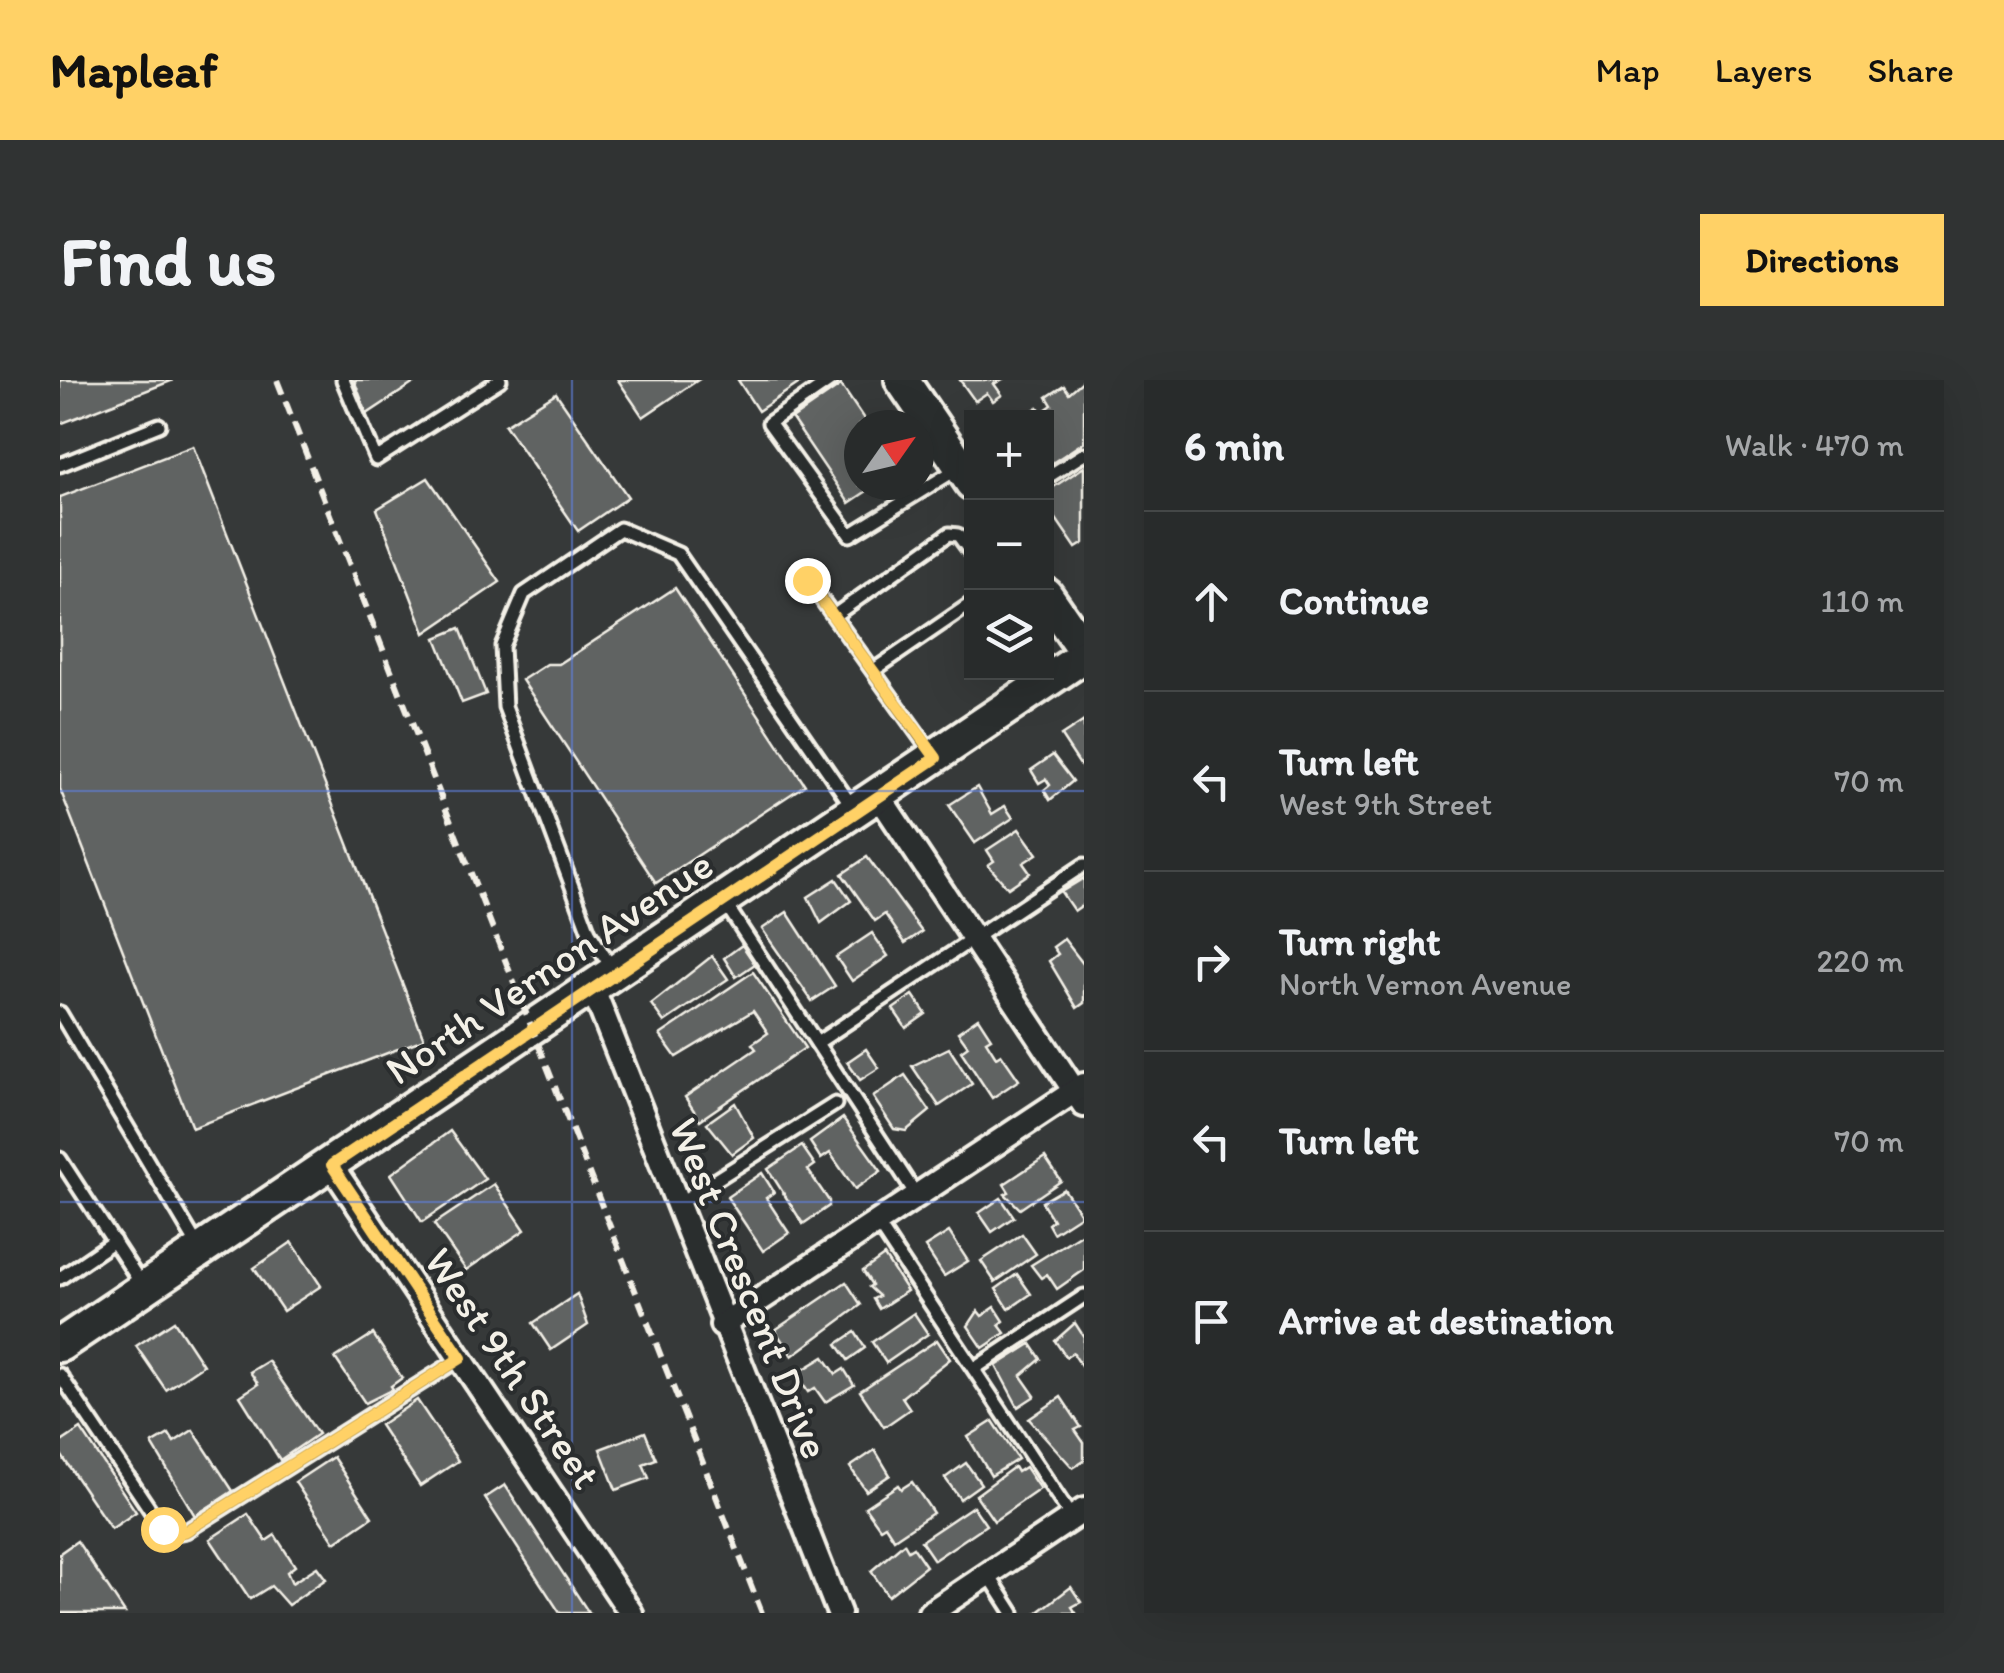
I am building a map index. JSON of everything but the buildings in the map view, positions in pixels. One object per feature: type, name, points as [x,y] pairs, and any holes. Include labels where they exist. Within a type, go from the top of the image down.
[{"type":"street","points":[[902,380],[964,472]]},
{"type":"street","points":[[1054,606],[1084,653]]},
{"type":"street","name":"North Vernon Avenue","points":[[60,1345],[936,758],[1084,653]]},
{"type":"street","points":[[722,1325],[1081,1094],[973,939],[867,804]]},
{"type":"street","name":"West Crescent Drive","points":[[604,982],[676,1205],[839,1613]]},
{"type":"street","name":"West 9th Street","points":[[332,1165],[632,1613]]},
{"type":"street","points":[[930,1613],[1078,1514]]},
{"type":"lane","points":[[342,380],[376,459],[500,380]]},
{"type":"lane","points":[[831,380],[769,422],[850,534],[964,476]]},
{"type":"lane","points":[[60,466],[160,425]]},
{"type":"lane","points":[[1054,473],[1084,454]]},
{"type":"lane","points":[[604,982],[590,932],[506,707],[502,646],[524,594],[620,529],[678,554],[867,804]]},
{"type":"lane","points":[[835,615],[949,534],[958,536],[964,544]]},
{"type":"lane","points":[[807,580],[936,758]]},
{"type":"lane","points":[[874,670],[964,609]]},
{"type":"lane","points":[[817,1042],[1084,866]]},
{"type":"lane","points":[[724,900],[917,1196]]},
{"type":"lane","points":[[60,1013],[201,1252]]},
{"type":"lane","points":[[676,1205],[835,1104]]},
{"type":"lane","points":[[60,1159],[145,1289]]},
{"type":"lane","points":[[878,1222],[974,1369],[1078,1514]]},
{"type":"lane","points":[[60,1278],[114,1241]]},
{"type":"lane","points":[[974,1369],[1084,1296]]},
{"type":"lane","points":[[60,1375],[163,1529],[171,1534],[186,1531],[461,1358]]},
{"type":"lane","points":[[988,1574],[1014,1613]]},
{"type":"railway","points":[[277,380],[762,1613]]},
{"type":"route","points":[[163,1529],[171,1534],[186,1531],[461,1358],[332,1165],[936,758],[807,580]]}]
